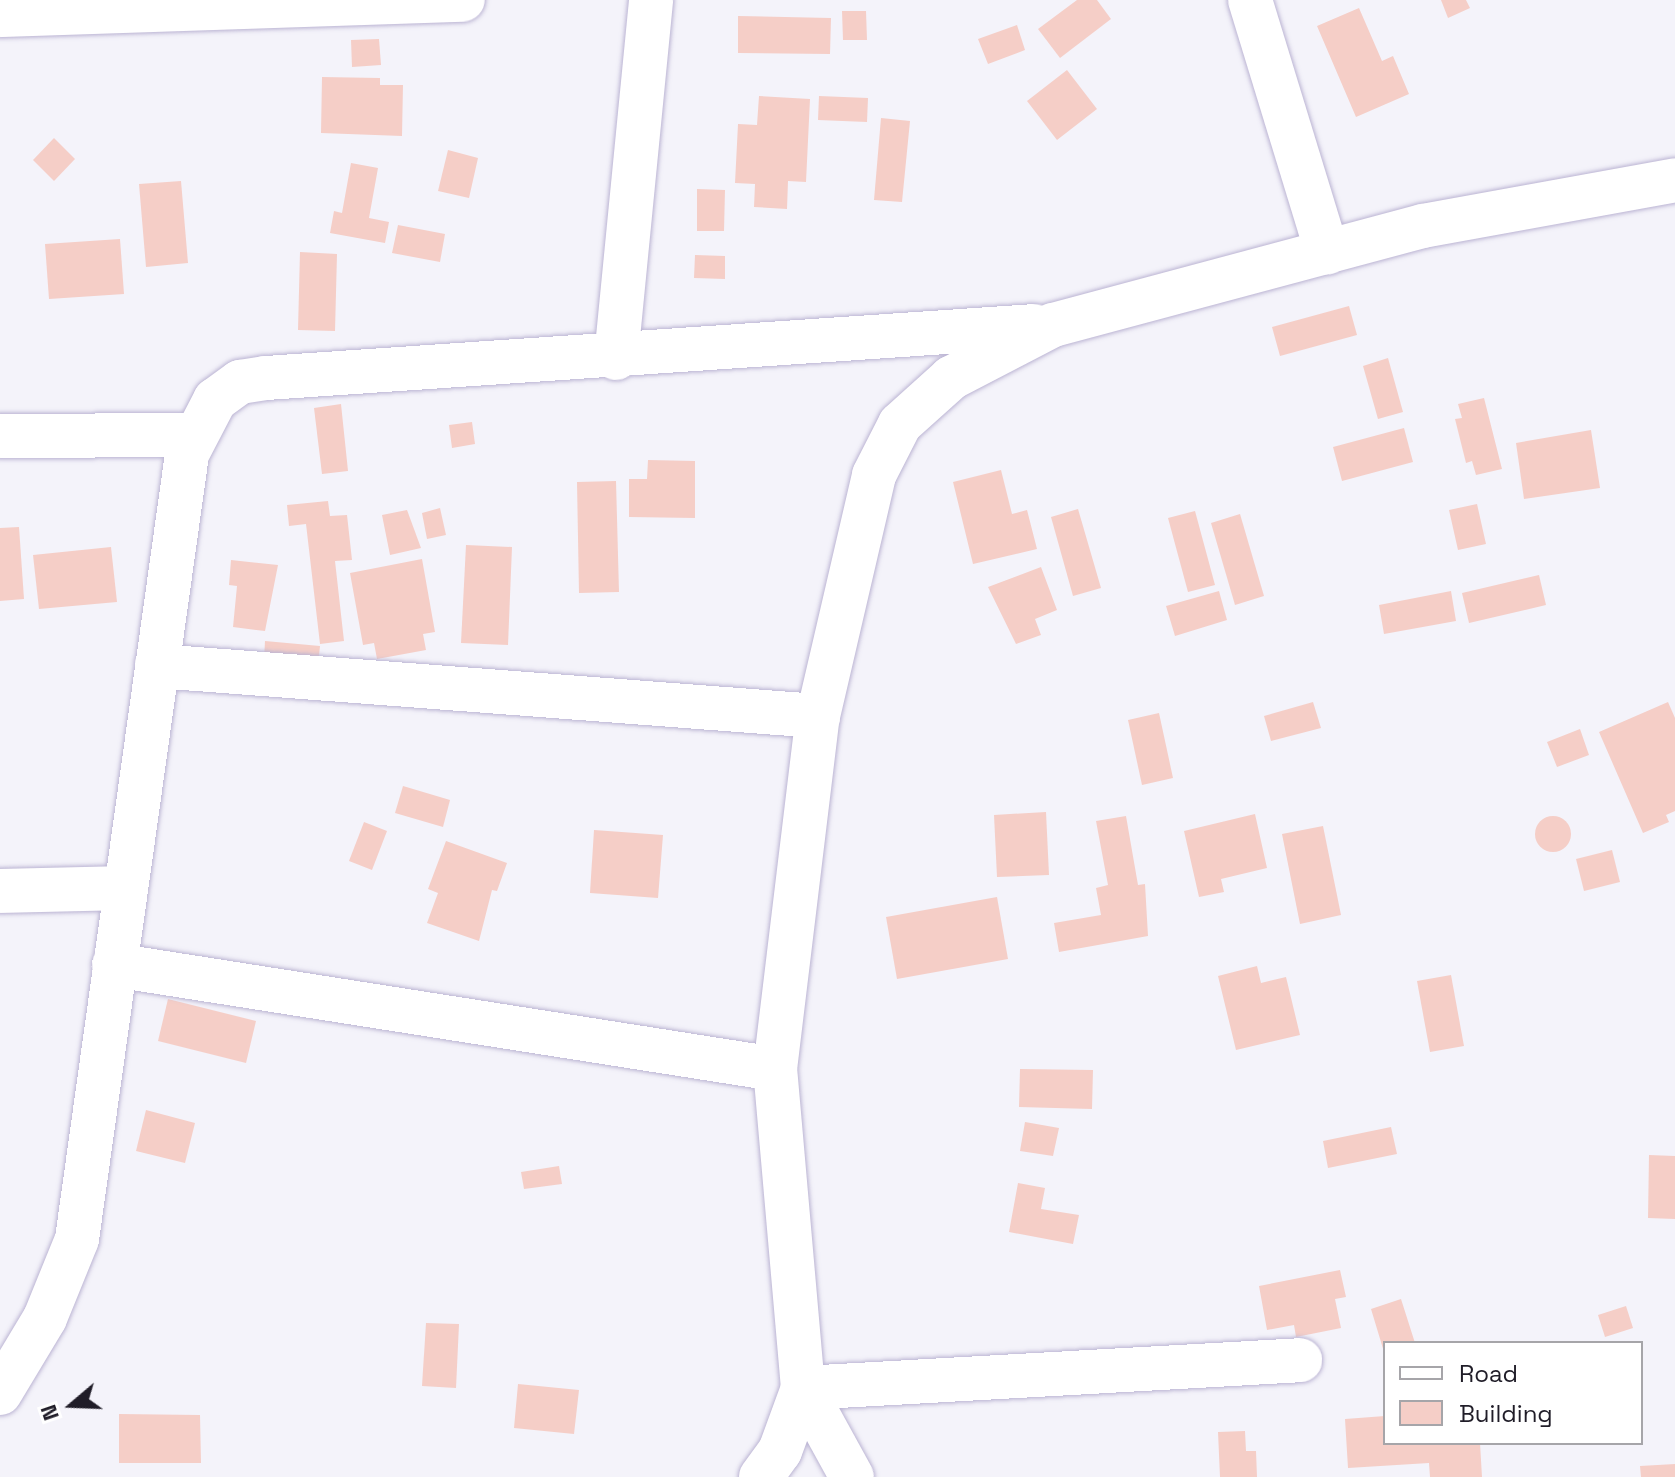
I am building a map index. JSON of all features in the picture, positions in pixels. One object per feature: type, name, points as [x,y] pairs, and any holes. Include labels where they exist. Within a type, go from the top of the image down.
[{"type":"street","points":[[0,15],[463,0]]},
{"type":"street","points":[[616,358],[651,0]]},
{"type":"street","points":[[1250,0],[1327,252]]},
{"type":"street","points":[[0,1393],[45,1318],[77,1239],[157,666],[194,435],[215,400],[240,382],[1053,325],[1423,226],[1675,180]]},
{"type":"street","points":[[852,1477],[803,1388],[775,1069],[818,716],[884,449],[900,424],[951,378],[1053,325]]},
{"type":"street","points":[[0,436],[194,435]]},
{"type":"street","points":[[157,666],[818,716]]},
{"type":"street","points":[[0,891],[126,888]]},
{"type":"street","points":[[114,965],[775,1069]]},
{"type":"street","points":[[803,1388],[1300,1360]]},
{"type":"street","points":[[761,1477],[780,1451],[803,1388]]},
{"type":"building","points":[[1077,0],[1097,0],[1111,19],[1060,58],[1038,29]]},
{"type":"building","points":[[1441,0],[1466,0],[1470,8],[1448,18]]},
{"type":"building","points":[[1359,8],[1382,61],[1393,56],[1409,94],[1356,117],[1317,26]]},
{"type":"building","points":[[842,11],[866,11],[867,40],[843,40]]},
{"type":"building","points":[[738,16],[831,18],[830,54],[738,53]]},
{"type":"building","points":[[1017,25],[1025,50],[988,64],[978,39]]},
{"type":"building","points":[[379,39],[381,65],[352,67],[351,40]]},
{"type":"building","points":[[1067,70],[1097,109],[1057,140],[1027,101]]},
{"type":"building","points":[[322,77],[380,78],[380,85],[403,85],[402,136],[321,133]]},
{"type":"building","points":[[759,96],[810,99],[806,182],[788,181],[787,209],[754,207],[755,184],[735,183],[738,124],[757,125]]},
{"type":"building","points":[[819,96],[868,98],[867,122],[818,120]]},
{"type":"building","points":[[881,118],[910,121],[902,202],[874,200]]},
{"type":"building","points":[[54,138],[75,159],[54,181],[33,160]]},
{"type":"building","points":[[448,150],[478,158],[469,198],[438,191]]},
{"type":"building","points":[[351,163],[378,168],[369,218],[389,222],[385,243],[330,233],[334,211],[342,213]]},
{"type":"building","points":[[181,181],[188,263],[146,267],[139,184]]},
{"type":"building","points":[[697,189],[725,190],[724,231],[697,231]]},
{"type":"building","points":[[398,225],[445,234],[440,262],[392,253]]},
{"type":"building","points":[[120,239],[124,294],[49,299],[45,244]]},
{"type":"building","points":[[300,252],[337,254],[335,331],[298,330]]},
{"type":"building","points":[[695,255],[725,256],[725,279],[694,278]]},
{"type":"building","points":[[1349,306],[1357,335],[1280,356],[1272,327]]},
{"type":"building","points":[[1388,358],[1403,412],[1378,419],[1363,366]]},
{"type":"building","points":[[1484,398],[1502,469],[1476,475],[1472,461],[1466,463],[1455,419],[1462,418],[1458,404]]},
{"type":"building","points":[[341,404],[348,471],[322,474],[314,408]]},
{"type":"building","points":[[472,422],[475,444],[452,448],[449,425]]},
{"type":"building","points":[[1404,428],[1413,462],[1342,481],[1333,447]]},
{"type":"building","points":[[1591,430],[1600,488],[1524,499],[1516,443]]},
{"type":"building","points":[[648,460],[695,461],[695,518],[629,517],[629,479],[647,479]]},
{"type":"building","points":[[1001,470],[1012,514],[1027,510],[1037,549],[973,564],[953,482]]},
{"type":"building","points":[[616,481],[619,592],[579,593],[577,482]]},
{"type":"building","points":[[328,501],[330,516],[347,515],[352,560],[335,561],[344,641],[320,644],[306,524],[289,526],[287,505]]},
{"type":"building","points":[[1477,504],[1486,544],[1458,550],[1449,510]]},
{"type":"building","points":[[440,508],[446,535],[427,539],[422,513]]},
{"type":"building","points":[[1078,509],[1101,588],[1073,596],[1051,517]]},
{"type":"building","points":[[407,510],[421,548],[390,555],[382,515]]},
{"type":"building","points":[[1195,511],[1215,585],[1188,592],[1168,518]]},
{"type":"building","points":[[1240,514],[1264,596],[1235,605],[1211,523]]},
{"type":"building","points":[[19,527],[24,599],[0,601],[0,528]]},
{"type":"building","points":[[466,545],[512,547],[508,645],[461,643]]},
{"type":"building","points":[[111,547],[117,602],[39,609],[33,555]]},
{"type":"building","points":[[422,559],[435,632],[423,634],[426,650],[377,659],[374,643],[363,645],[350,573]]},
{"type":"building","points":[[231,560],[278,565],[265,631],[233,627],[237,586],[229,585]]},
{"type":"building","points":[[1041,567],[1057,610],[1035,619],[1041,635],[1016,644],[988,587]]},
{"type":"building","points":[[1539,575],[1546,605],[1469,623],[1462,593]]},
{"type":"building","points":[[1219,591],[1227,620],[1175,636],[1166,606]]},
{"type":"building","points":[[1451,591],[1456,621],[1384,634],[1379,605]]},
{"type":"building","points":[[265,641],[320,646],[318,665],[264,660]]},
{"type":"building","points":[[1313,702],[1321,728],[1271,741],[1264,716]]},
{"type":"building","points":[[1668,702],[1675,718],[1675,811],[1666,815],[1669,822],[1643,833],[1599,732]]},
{"type":"building","points":[[1159,713],[1173,778],[1142,785],[1128,720]]},
{"type":"building","points":[[1580,729],[1589,755],[1557,767],[1547,742]]},
{"type":"building","points":[[403,786],[450,800],[443,827],[395,813]]},
{"type":"building","points":[[1046,812],[1049,875],[997,877],[994,815]]},
{"type":"building","points":[[1255,814],[1267,868],[1221,879],[1224,892],[1199,897],[1184,831]]},
{"type":"building","points":[[1126,816],[1138,885],[1145,884],[1148,936],[1059,952],[1054,923],[1101,915],[1096,888],[1108,885],[1096,821]]},
{"type":"building","points":[[1553,816],[1565,822],[1571,834],[1565,846],[1553,852],[1541,846],[1535,834],[1541,822]]},
{"type":"building","points":[[364,822],[387,831],[372,870],[349,861]]},
{"type":"building","points":[[1323,826],[1341,915],[1300,924],[1282,834]]},
{"type":"building","points":[[594,830],[663,835],[658,898],[590,893]]},
{"type":"building","points":[[446,841],[507,863],[497,891],[492,890],[479,941],[427,923],[438,893],[428,889]]},
{"type":"building","points":[[1612,850],[1620,882],[1584,891],[1576,859]]},
{"type":"building","points":[[997,897],[1008,959],[897,979],[886,917]]},
{"type":"building","points":[[1257,966],[1261,983],[1286,977],[1300,1035],[1236,1050],[1218,976]]},
{"type":"building","points":[[1451,975],[1464,1046],[1430,1052],[1417,981]]},
{"type":"building","points":[[168,999],[256,1021],[246,1063],[158,1041]]},
{"type":"building","points":[[1020,1069],[1093,1070],[1092,1109],[1019,1107]]},
{"type":"building","points":[[146,1110],[195,1123],[185,1163],[136,1151]]},
{"type":"building","points":[[1025,1122],[1059,1128],[1053,1156],[1020,1151]]},
{"type":"building","points":[[1391,1127],[1397,1154],[1328,1168],[1323,1141]]},
{"type":"building","points":[[1649,1155],[1675,1156],[1675,1219],[1648,1218]]},
{"type":"building","points":[[559,1166],[562,1184],[524,1189],[521,1172]]},
{"type":"building","points":[[1018,1183],[1045,1188],[1041,1209],[1079,1215],[1073,1244],[1009,1232]]},
{"type":"building","points":[[1340,1270],[1346,1297],[1335,1299],[1341,1328],[1296,1337],[1294,1325],[1267,1330],[1259,1286]]},
{"type":"building","points":[[1401,1299],[1414,1341],[1383,1341],[1383,1349],[1371,1309]]},
{"type":"building","points":[[1626,1306],[1633,1328],[1605,1337],[1598,1315]]},
{"type":"building","points":[[426,1323],[459,1324],[456,1388],[422,1386]]},
{"type":"building","points":[[518,1384],[579,1390],[574,1434],[514,1428]]},
{"type":"building","points":[[119,1414],[200,1415],[201,1463],[119,1463]]},
{"type":"building","points":[[1383,1416],[1383,1445],[1480,1445],[1482,1477],[1430,1477],[1429,1463],[1348,1468],[1345,1419]]},
{"type":"building","points":[[1245,1431],[1246,1451],[1256,1451],[1257,1477],[1220,1477],[1218,1432]]},
{"type":"building","points":[[1675,1464],[1675,1477],[1641,1477],[1640,1466]]}]
